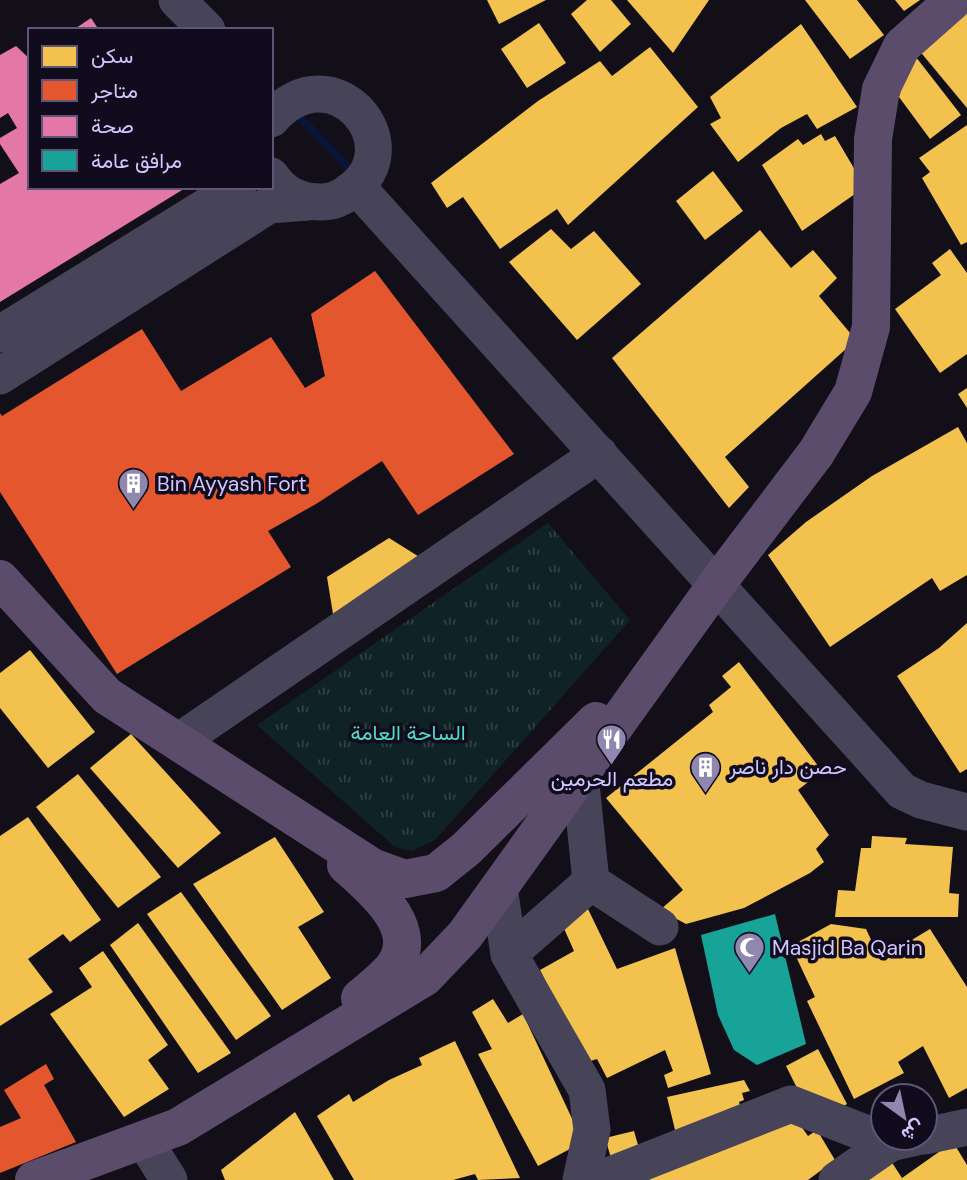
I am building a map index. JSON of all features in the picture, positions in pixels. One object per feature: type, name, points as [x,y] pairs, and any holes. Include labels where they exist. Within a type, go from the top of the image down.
[{"type":"main road","points":[[34,1180],[178,1127],[425,977],[465,935],[716,585],[816,453],[853,392],[872,327],[873,138],[881,89],[902,46],[954,0]]},
{"type":"main road","points":[[0,579],[107,696],[372,867],[405,879],[436,873],[466,849],[670,649]]},
{"type":"main road","points":[[284,810],[384,899],[397,923],[403,945],[394,967],[307,1048]]},
{"type":"street","points":[[177,0],[205,28]]},
{"type":"street","points":[[0,376],[269,205],[334,200],[357,187],[368,172],[373,144],[364,118],[352,104],[336,96],[317,93],[299,96],[275,106]]},
{"type":"street","points":[[273,178],[291,196],[308,202]]},
{"type":"street","points":[[357,187],[902,791],[921,800],[967,812]]},
{"type":"street","points":[[0,334],[235,189]]},
{"type":"street","points":[[178,742],[599,454]]},
{"type":"street","points":[[0,558],[57,642]]},
{"type":"street","points":[[580,774],[591,882]]},
{"type":"street","points":[[591,882],[660,927]]},
{"type":"street","points":[[509,954],[591,882]]},
{"type":"street","points":[[499,888],[509,954],[586,1090],[592,1130],[581,1180]]},
{"type":"street","points":[[598,1180],[791,1104],[869,1130]]},
{"type":"street","points":[[939,1133],[967,1127]]},
{"type":"street","points":[[144,1140],[169,1180]]},
{"type":"street","points":[[837,1180],[882,1152]]},
{"type":"green space","name":"الساحة العامة","points":[[548,523],[630,620],[435,840],[412,851],[395,847],[257,725]]},
{"type":"building: سكن","points":[[487,0],[546,0],[499,24]]},
{"type":"building: سكن","points":[[587,0],[611,0],[631,24],[600,52],[571,14]]},
{"type":"building: سكن","points":[[627,0],[709,0],[673,53]]},
{"type":"building: سكن","points":[[805,0],[857,0],[884,35],[850,59]]},
{"type":"building: سكن","points":[[895,0],[920,0],[904,11]]},
{"type":"building: سكن","points":[[967,9],[967,108],[918,49]]},
{"type":"building: سكن","points":[[539,23],[566,63],[527,88],[501,49]]},
{"type":"building: سكن","points":[[801,24],[857,107],[817,129],[807,114],[781,128],[738,162],[710,124],[721,118],[710,97]]},
{"type":"building: سكن","points":[[650,47],[698,107],[568,225],[557,209],[500,249],[463,197],[447,208],[431,183],[538,101],[600,61],[612,76]]},
{"type":"building: سكن","points":[[912,52],[961,115],[930,139],[899,97]]},
{"type":"building: سكن","points":[[967,125],[967,242],[961,245],[922,178],[930,172],[919,158]]},
{"type":"building: سكن","points":[[821,134],[825,141],[835,136],[865,187],[802,231],[762,165],[798,139],[803,145]]},
{"type":"building: سكن","points":[[713,171],[743,211],[705,240],[676,201]]},
{"type":"building: سكن","points":[[551,229],[571,249],[594,231],[641,284],[577,340],[509,262]]},
{"type":"building: سكن","points":[[760,230],[791,268],[813,250],[837,278],[819,296],[856,340],[725,457],[749,487],[729,508],[612,358]]},
{"type":"building: سكن","points":[[950,249],[967,273],[967,354],[940,373],[895,309],[941,275],[932,263]]},
{"type":"building: سكن","points":[[967,388],[967,408],[958,394]]},
{"type":"building: سكن","points":[[958,427],[967,443],[967,575],[940,591],[932,578],[830,647],[768,555],[806,522],[872,476]]},
{"type":"building: سكن","points":[[389,538],[421,558],[333,614],[327,577]]},
{"type":"building: سكن","points":[[967,623],[967,769],[960,773],[897,676],[939,648]]},
{"type":"building: سكن","points":[[30,650],[95,732],[48,768],[0,708],[0,673]]},
{"type":"building: سكن","name":"حصن دار ناصر","points":[[739,662],[822,771],[798,790],[829,835],[816,849],[824,862],[810,873],[744,908],[686,924],[660,910],[683,890],[606,798],[713,712],[709,705],[731,687],[722,676]]},
{"type":"building: سكن","points":[[131,734],[221,833],[178,868],[90,768]]},
{"type":"building: سكن","points":[[78,774],[161,877],[118,908],[36,807]]},
{"type":"building: سكن","points":[[28,817],[101,920],[70,942],[63,934],[28,959],[53,992],[0,1026],[0,836]]},
{"type":"building: سكن","points":[[872,836],[907,838],[905,844],[953,847],[949,893],[959,894],[958,917],[835,917],[838,890],[855,891],[861,848],[871,848]]},
{"type":"building: سكن","points":[[275,837],[324,912],[298,927],[331,978],[282,1010],[193,884]]},
{"type":"building: سكن","points":[[181,892],[271,1016],[236,1040],[147,914]]},
{"type":"building: سكن","points":[[588,909],[617,969],[675,948],[711,1074],[668,1088],[664,1075],[673,1071],[665,1050],[607,1078],[597,1059],[587,1062],[540,970],[574,951],[562,924]]},
{"type":"building: سكن","points":[[138,923],[231,1053],[198,1073],[110,945]]},
{"type":"building: سكن","points":[[831,924],[866,929],[880,959],[930,929],[967,987],[967,1088],[949,1098],[923,1046],[898,1062],[904,1073],[887,1082],[869,1082],[869,1091],[854,1099],[807,1001],[815,997],[791,946]]},
{"type":"building: سكن","points":[[103,951],[168,1045],[148,1060],[169,1089],[124,1117],[50,1014],[92,987],[79,968]]},
{"type":"building: سكن","points":[[493,999],[508,1023],[523,1014],[583,1142],[538,1166],[478,1054],[492,1049],[472,1012]]},
{"type":"building: سكن","points":[[455,1041],[520,1178],[478,1180],[475,1174],[453,1180],[354,1180],[317,1116],[349,1094],[353,1102],[389,1080],[422,1065],[419,1058]]},
{"type":"building: سكن","points":[[818,1049],[847,1104],[830,1114],[806,1106],[786,1066]]},
{"type":"building: سكن","points":[[744,1080],[750,1091],[742,1093],[744,1100],[739,1102],[743,1116],[677,1138],[667,1097]]},
{"type":"building: سكن","points":[[295,1112],[334,1180],[225,1180],[221,1170]]},
{"type":"building: سكن","points":[[793,1115],[808,1136],[817,1130],[835,1160],[808,1180],[629,1180]]},
{"type":"building: سكن","points":[[634,1131],[640,1152],[612,1161],[605,1138]]},
{"type":"building: سكن","points":[[953,1142],[967,1165],[967,1180],[856,1180],[889,1158],[902,1178]]},
{"type":"building: متاجر","points":[[375,271],[514,454],[418,515],[382,461],[316,504],[268,531],[291,567],[117,674],[0,492],[0,413],[2,416],[142,329],[181,391],[271,337],[305,388],[325,376],[311,314]]},
{"type":"building: متاجر","points":[[46,1064],[54,1079],[44,1085],[76,1142],[0,1173],[0,1127],[21,1118],[4,1090]]},
{"type":"building: صحة","points":[[91,18],[98,28],[76,28]]},
{"type":"building: صحة","points":[[16,46],[28,57],[28,189],[184,189],[0,302],[0,184],[19,173],[0,144],[0,138],[17,128],[8,113],[0,118],[0,55]]},
{"type":"building: مرافق عامة","name":"Masjid Ba Qarin","points":[[775,914],[806,1044],[757,1065],[734,1050],[718,1015],[701,935]]},
{"type":"waterway","points":[[295,112],[354,173]]},
{"type":"place","name":"Bin Ayyash Fort","points":[[134,511]]},
{"type":"place","name":"مطعم الحرمين","points":[[612,766]]},
{"type":"place","name":"حصن دار ناصر","points":[[706,794]]},
{"type":"place","name":"Masjid Ba Qarin","points":[[749,975]]}]
